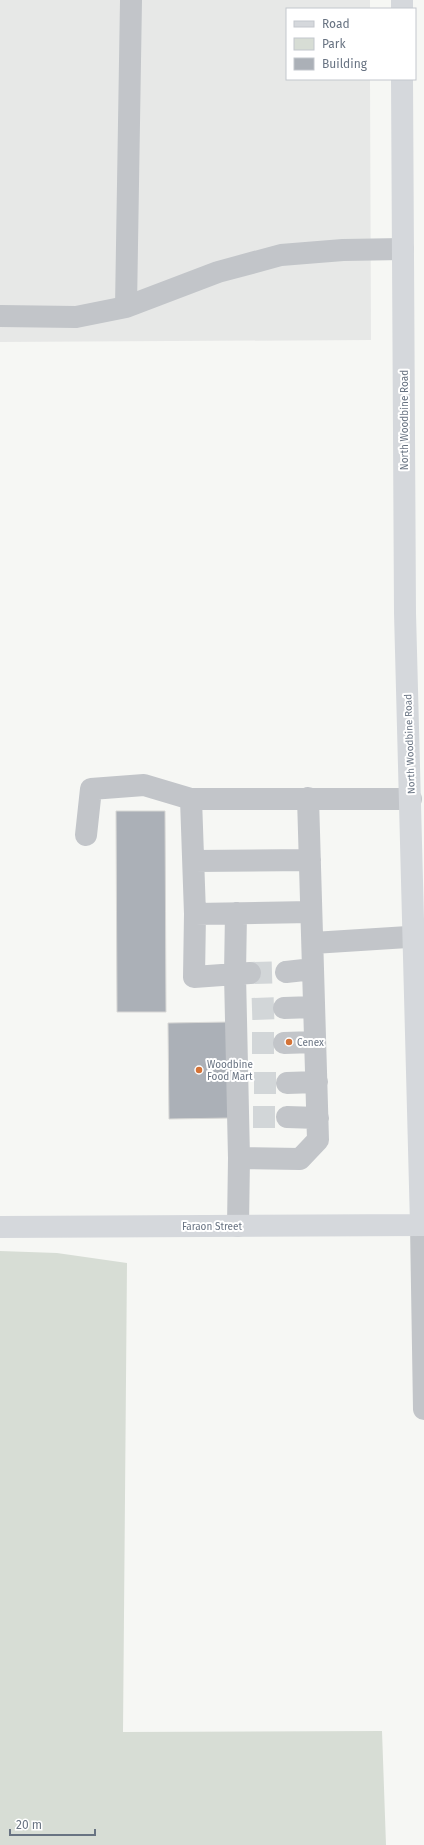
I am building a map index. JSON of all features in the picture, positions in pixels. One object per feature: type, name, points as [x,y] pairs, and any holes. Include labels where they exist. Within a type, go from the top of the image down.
[{"type":"main road","name":"North Woodbine Road","points":[[402,80],[405,613],[410,799],[419,936],[422,1225]]},
{"type":"main road","name":"Faraon Street","points":[[0,1227],[422,1225]]},
{"type":"street","points":[[126,307],[131,0]]},
{"type":"street","points":[[0,316],[76,317],[126,307],[218,272],[281,255],[343,250],[403,249]]},
{"type":"street","points":[[86,835],[91,789],[144,785],[191,799],[410,799]]},
{"type":"street","points":[[238,1158],[300,1160],[318,1140],[308,798]]},
{"type":"street","points":[[191,799],[195,914],[194,976],[242,973]]},
{"type":"street","points":[[194,861],[310,860]]},
{"type":"street","points":[[195,914],[311,912]]},
{"type":"street","points":[[236,913],[244,1010],[246,1117],[238,1158],[238,1226]]},
{"type":"street","points":[[312,943],[419,936]]},
{"type":"street","points":[[286,972],[313,968]]},
{"type":"street","points":[[284,1008],[314,1007]]},
{"type":"street","points":[[284,1043],[315,1042]]},
{"type":"street","points":[[287,1083],[317,1082]]},
{"type":"street","points":[[287,1117],[318,1118]]},
{"type":"street","name":"North Woodbine Road","points":[[422,1225],[424,1410]]},
{"type":"shaded area","points":[[0,0],[370,0],[370,8],[286,8],[286,80],[370,80],[371,340],[0,342]]},
{"type":"green space","points":[[0,1251],[57,1253],[127,1263],[123,1732],[382,1731],[386,1845],[0,1845]]},
{"type":"building","points":[[116,811],[165,811],[166,1012],[117,1012]]},
{"type":"building","name":"Woodbine Food Mart","points":[[229,1022],[231,1118],[169,1119],[168,1023]]},
{"type":"tunnel","points":[[250,973],[286,972]]},
{"type":"tunnel","points":[[252,1009],[284,1008]]},
{"type":"tunnel","points":[[252,1043],[284,1043]]},
{"type":"tunnel","points":[[254,1083],[287,1083]]},
{"type":"tunnel","points":[[253,1117],[287,1117]]},
{"type":"place","name":"Cenex","points":[[289,1042]]},
{"type":"place","name":"Woodbine Food Mart","points":[[199,1070]]}]
